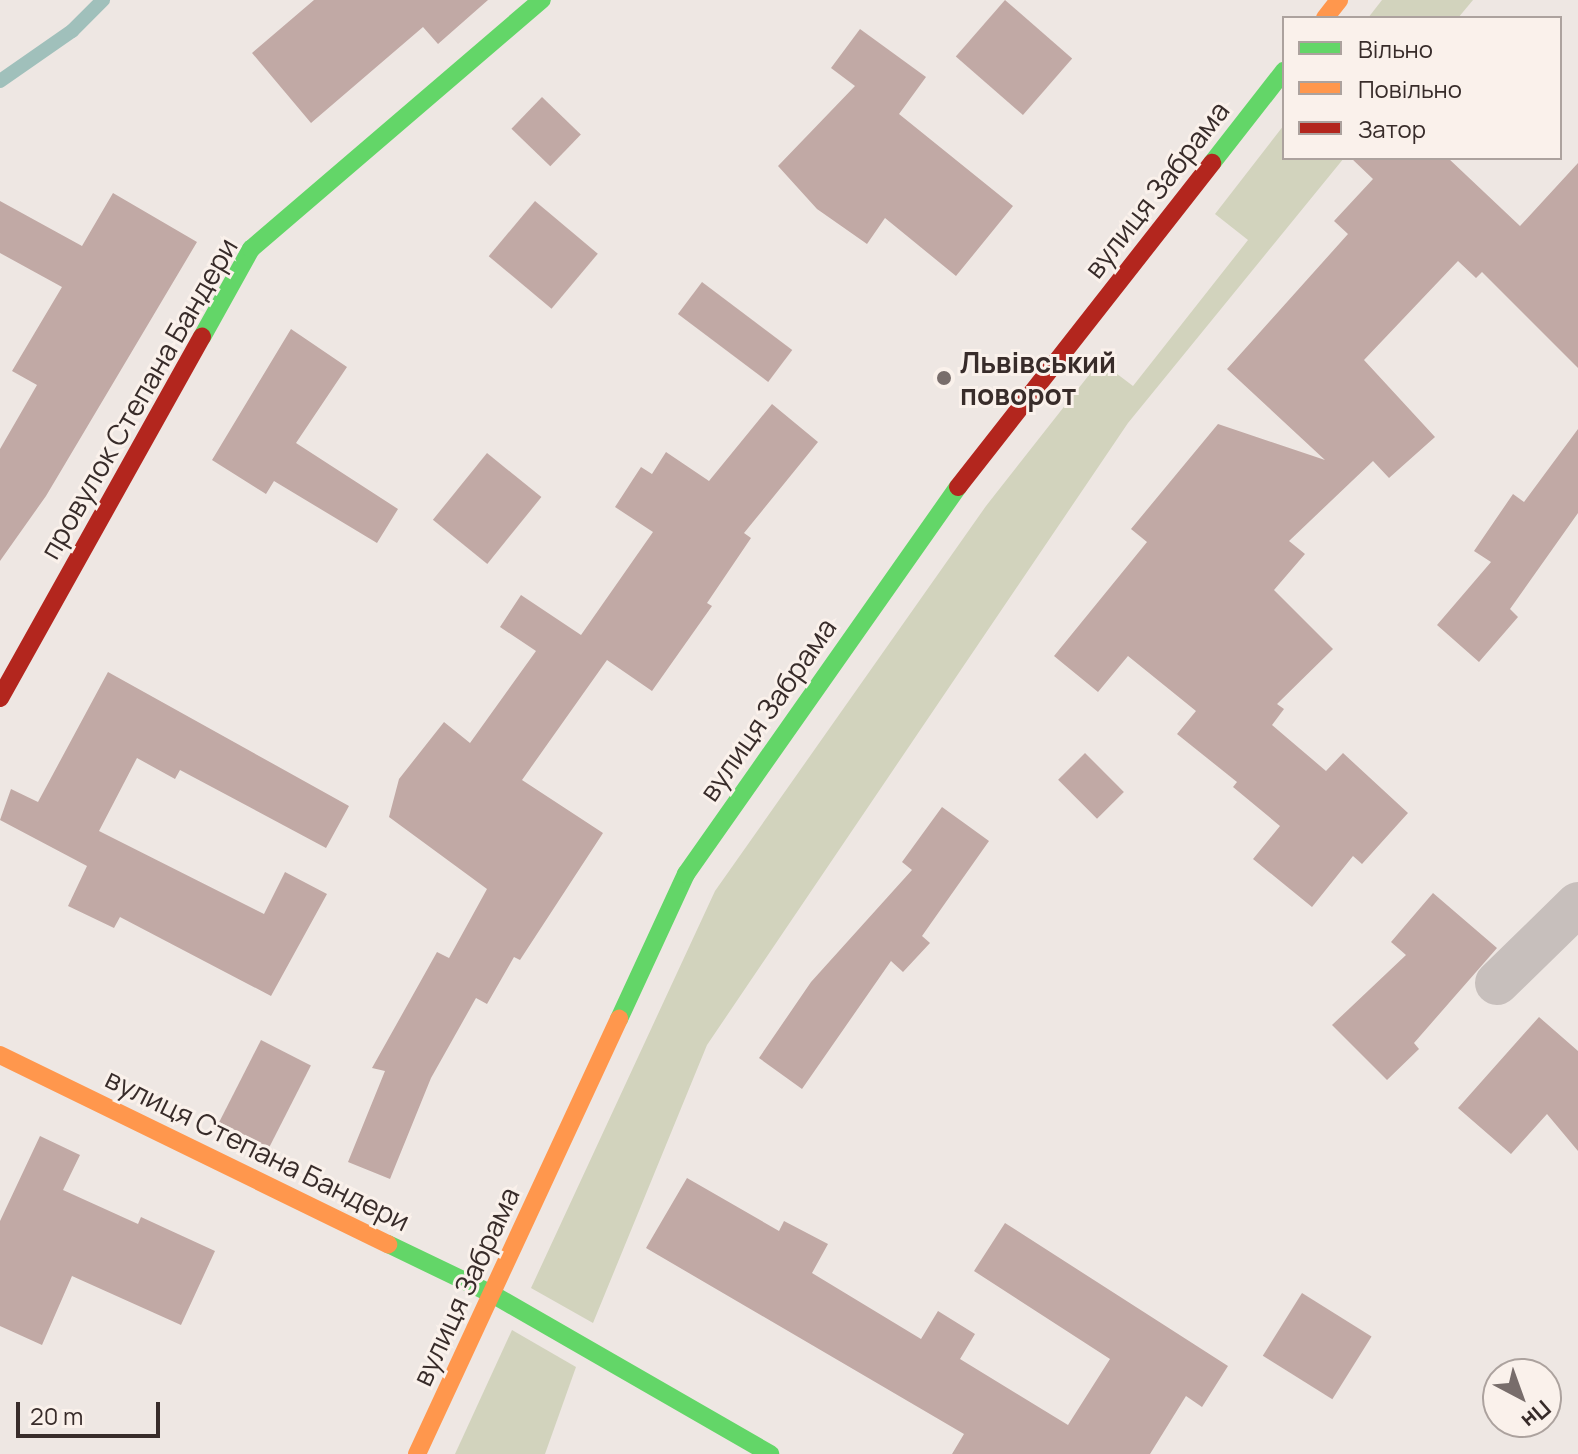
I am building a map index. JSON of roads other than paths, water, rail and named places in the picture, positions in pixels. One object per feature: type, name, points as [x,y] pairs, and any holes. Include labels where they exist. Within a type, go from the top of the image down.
[{"type":"street","name":"провулок Степана Бандери","points":[[0,698],[251,249],[542,0]]},
{"type":"street","points":[[1327,16],[1339,0]]},
{"type":"street","name":"вулиця Забрама","points":[[417,1454],[686,874],[959,486],[1282,74]]},
{"type":"street","points":[[1497,983],[1578,904]]},
{"type":"street","name":"вулиця Степана Бандери","points":[[0,1055],[492,1294],[770,1454]]},
{"type":"waterway","points":[[0,81],[72,31],[103,0]]},
{"type":"place","name":"Львівський поворот","points":[[944,378]]}]
